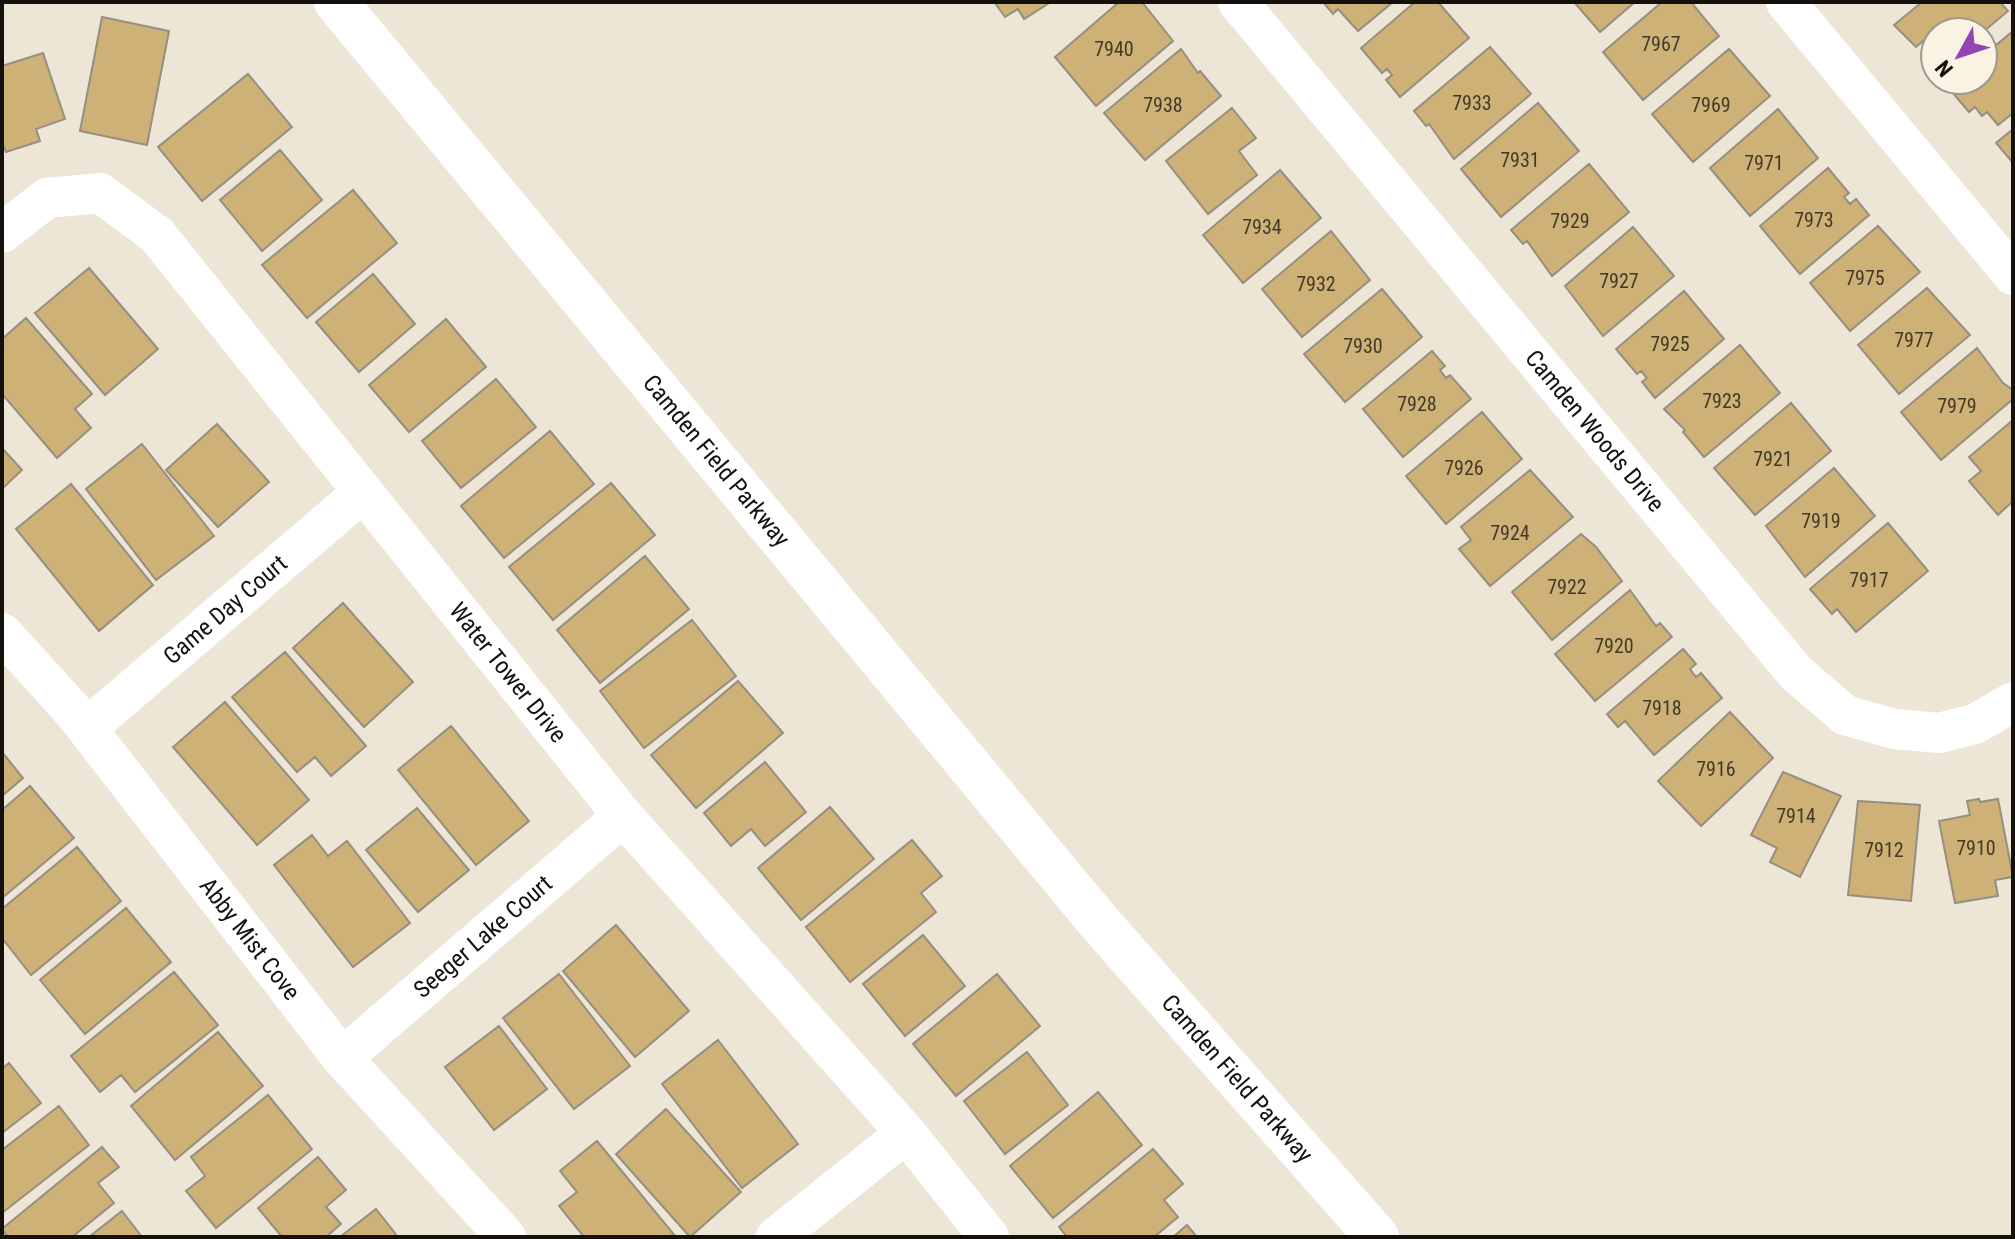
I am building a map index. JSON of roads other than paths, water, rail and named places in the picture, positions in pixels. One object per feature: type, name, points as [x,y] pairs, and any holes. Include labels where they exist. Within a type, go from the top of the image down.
[{"type":"street","name":"Camden Field Parkway","points":[[336,2],[1098,921],[1377,1237]]},
{"type":"street","name":"Camden Woods Drive","points":[[1238,2],[1796,673],[1845,715],[1894,729],[1939,733],[1975,724],[2013,702]]},
{"type":"street","points":[[1786,2],[2013,275]]},
{"type":"street","name":"Water Tower Drive","points":[[2,233],[47,198],[100,193],[157,235],[623,816],[906,1133],[989,1237]]},
{"type":"street","name":"Game Day Court","points":[[87,728],[363,492]]},
{"type":"street","name":"Abby Mist Cove","points":[[2,633],[87,728],[342,1058],[506,1237]]},
{"type":"street","name":"Seeger Lake Court","points":[[342,1058],[623,816]]},
{"type":"street","name":"Camden Field Parkway","points":[[1098,921],[1337,1237]]},
{"type":"street","points":[[776,1237],[906,1133]]}]
